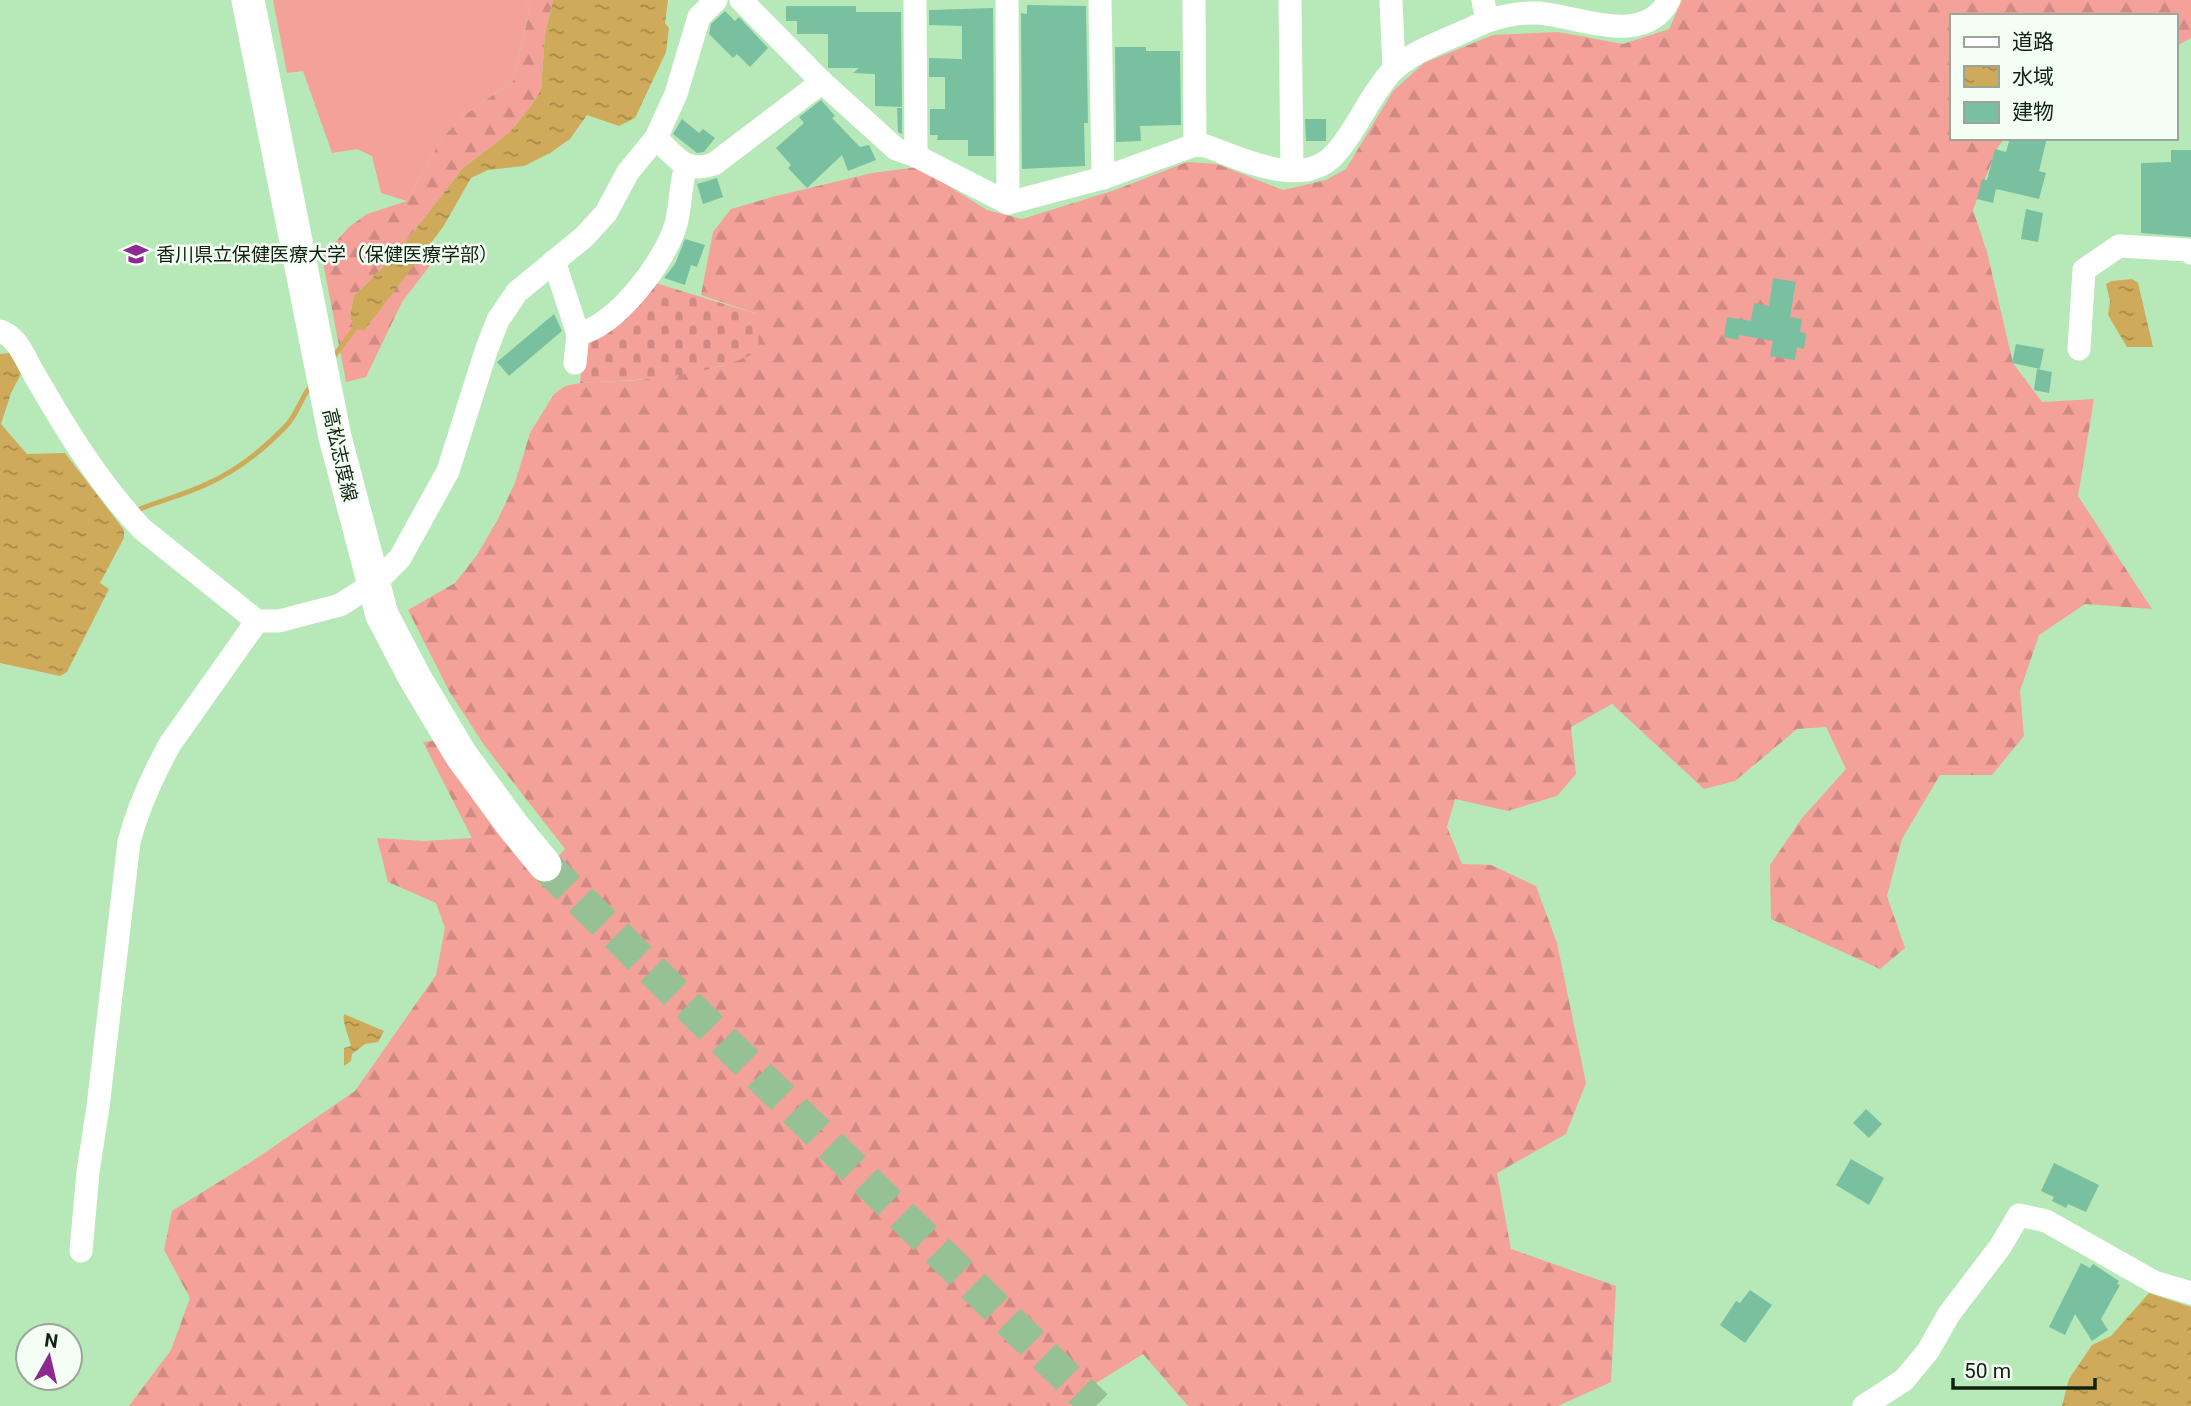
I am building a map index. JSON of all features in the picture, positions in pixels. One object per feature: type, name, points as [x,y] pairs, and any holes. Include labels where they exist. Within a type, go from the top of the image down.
[{"type":"main road","name":"高松志度線","points":[[248,0],[335,438],[382,615],[415,678],[461,755],[513,826],[545,864]]},
{"type":"street","points":[[0,331],[5,332],[18,345],[56,413],[106,488],[142,529],[257,621],[279,621],[340,605],[375,583],[400,558],[448,471],[498,320],[517,292],[584,237],[606,213],[628,172],[656,138],[676,94],[699,17],[716,0]]},
{"type":"street","points":[[915,0],[916,156]]},
{"type":"street","points":[[1007,0],[1008,203]]},
{"type":"street","points":[[1101,0],[1103,178]]},
{"type":"street","points":[[1194,0],[1195,145]]},
{"type":"street","points":[[1290,0],[1292,170]]},
{"type":"street","points":[[1391,0],[1394,69]]},
{"type":"street","points":[[744,1],[822,82],[896,149],[916,156],[1008,203],[1103,178],[1195,145],[1206,146],[1272,170],[1314,168],[1334,156],[1378,88],[1394,69],[1485,11],[1539,13],[1630,27],[1646,23],[1657,16],[1669,0]]},
{"type":"street","points":[[656,138],[686,166],[700,169],[714,164],[822,82]]},
{"type":"street","points":[[578,334],[586,333],[617,313],[646,278],[669,242],[676,223],[686,166]]},
{"type":"street","points":[[2079,349],[2084,270],[2119,246],[2190,251]]},
{"type":"street","points":[[554,261],[578,334],[575,363]]},
{"type":"street","points":[[81,1251],[88,1172],[132,830],[170,744],[257,621]]},
{"type":"street","points":[[1864,1406],[1904,1380],[1928,1351],[1949,1314],[2000,1247],[2019,1215],[2046,1222],[2154,1282],[2191,1293]]},
{"type":"green space","points":[[273,0],[526,0],[530,8],[513,81],[463,116],[441,139],[407,201],[381,193],[372,156],[357,149],[332,153],[303,71],[287,73]]},
{"type":"green space","points":[[526,0],[553,0],[545,34],[541,90],[510,132],[463,168],[397,253],[354,296],[350,316],[354,329],[364,331],[428,245],[438,255],[402,302],[366,377],[346,382],[322,257],[349,227],[367,214],[407,201],[441,139],[463,116],[513,81],[530,8]]},
{"type":"green space","points":[[1682,0],[2191,0],[2191,38],[2177,46],[2177,14],[1950,14],[1950,140],[2003,140],[1997,148],[1973,210],[1987,252],[2013,363],[2042,402],[2094,399],[2078,496],[2152,609],[2085,604],[2039,635],[2020,691],[2024,736],[1992,775],[1940,775],[1902,839],[1887,896],[1905,948],[1880,969],[1771,919],[1770,865],[1802,818],[1846,769],[1826,727],[1797,729],[1735,781],[1704,789],[1612,704],[1571,727],[1576,774],[1557,796],[1508,811],[1455,799],[1447,827],[1462,864],[1491,865],[1536,886],[1557,943],[1586,1083],[1566,1134],[1497,1173],[1511,1249],[1616,1286],[1611,1382],[1558,1406],[1188,1406],[1143,1354],[1096,1383],[1081,1406],[129,1406],[171,1350],[190,1298],[164,1250],[172,1211],[251,1162],[355,1091],[436,975],[445,928],[436,903],[388,882],[377,838],[424,841],[472,838],[423,742],[442,740],[544,872],[565,849],[484,745],[449,691],[408,610],[455,583],[477,555],[515,483],[530,433],[554,394],[565,386],[580,383],[640,380],[723,366],[757,314],[701,295],[713,232],[731,209],[872,173],[918,167],[987,210],[1022,219],[1115,190],[1187,162],[1217,164],[1283,190],[1326,180],[1346,169],[1393,91],[1424,63],[1493,35],[1558,32],[1623,44],[1669,29]]},
{"type":"green space","points":[[652,282],[757,314],[759,351],[739,360],[695,372],[648,379],[580,383],[584,345],[611,330]]},
{"type":"water","points":[[553,0],[668,0],[665,23],[669,28],[666,52],[635,118],[619,126],[587,115],[570,139],[550,153],[524,166],[488,170],[471,178],[443,227],[364,331],[354,329],[350,316],[354,296],[397,253],[463,168],[510,132],[541,90],[545,34]]},
{"type":"water","points":[[2132,279],[2138,283],[2153,347],[2127,347],[2108,315],[2110,301],[2106,284]]},
{"type":"water","points":[[9,353],[22,372],[11,393],[1,424],[27,454],[65,453],[124,530],[124,538],[100,583],[109,589],[67,672],[60,676],[0,663],[0,354]]},
{"type":"water","points":[[344,1014],[384,1031],[378,1042],[365,1044],[352,1054],[351,1061],[344,1066],[344,1048],[351,1046]]},
{"type":"water","points":[[2149,1293],[2191,1307],[2191,1406],[2062,1406],[2069,1379],[2092,1345],[2111,1336]]},
{"type":"building","points":[[1027,5],[1086,6],[1088,123],[1084,123],[1085,166],[1022,169],[1021,13],[1027,14]]},
{"type":"building","points":[[786,6],[856,6],[856,12],[901,12],[902,107],[875,106],[875,74],[853,73],[859,68],[828,68],[828,34],[797,34],[797,21],[786,21]]},
{"type":"building","points":[[993,8],[994,156],[968,156],[968,140],[937,140],[938,135],[930,135],[930,109],[945,109],[945,77],[929,77],[929,58],[962,59],[962,26],[929,25],[929,10]]},
{"type":"building","points":[[725,11],[735,21],[739,17],[768,48],[750,67],[737,54],[733,58],[709,34],[711,24]]},
{"type":"building","points":[[1115,47],[1180,51],[1181,125],[1140,126],[1141,141],[1116,142]]},
{"type":"building","points":[[821,100],[835,116],[832,118],[860,147],[869,145],[876,160],[848,171],[842,155],[807,188],[788,168],[791,165],[776,148],[804,123],[799,117]]},
{"type":"building","points":[[897,108],[902,108],[902,134],[898,132]]},
{"type":"building","points":[[682,119],[699,133],[703,129],[715,138],[704,152],[697,153],[673,134]]},
{"type":"building","points":[[1305,119],[1326,119],[1326,141],[1306,141]]},
{"type":"building","points":[[2009,140],[2047,140],[2039,171],[2046,173],[2039,199],[1996,189],[1993,203],[1977,199],[1982,179],[1987,180],[1995,149],[2006,152]]},
{"type":"building","points":[[2171,150],[2191,150],[2191,237],[2141,233],[2141,163],[2171,162]]},
{"type":"building","points":[[717,178],[723,197],[703,204],[697,184]]},
{"type":"building","points":[[2026,209],[2043,213],[2038,242],[2021,239]]},
{"type":"building","points":[[685,239],[705,245],[697,267],[691,265],[685,285],[664,278],[675,264]]},
{"type":"building","points":[[1773,278],[1796,282],[1790,317],[1802,319],[1800,332],[1806,333],[1804,349],[1797,347],[1795,360],[1770,356],[1773,341],[1739,335],[1738,340],[1724,337],[1727,317],[1751,321],[1754,303],[1769,306]]},
{"type":"building","points":[[554,314],[562,331],[509,376],[497,362]]},
{"type":"building","points":[[2016,344],[2044,349],[2040,369],[2012,363]]},
{"type":"building","points":[[2037,369],[2052,372],[2049,393],[2034,390]]},
{"type":"building","points":[[1866,1109],[1882,1124],[1869,1138],[1853,1123]]},
{"type":"building","points":[[1851,1159],[1884,1178],[1869,1205],[1836,1185]]},
{"type":"building","points":[[2054,1163],[2099,1185],[2086,1212],[2068,1204],[2066,1208],[2052,1201],[2054,1197],[2041,1191]]},
{"type":"building","points":[[2081,1263],[2090,1268],[2093,1264],[2119,1281],[2117,1284],[2120,1285],[2101,1319],[2108,1330],[2092,1341],[2075,1314],[2065,1335],[2049,1327]]},
{"type":"building","points":[[1750,1290],[1772,1305],[1745,1343],[1720,1325],[1736,1301],[1740,1303]]},
{"type":"waterway","points":[[335,355],[354,329]]},
{"type":"waterway","points":[[135,511],[207,484],[249,459],[290,421],[312,385]]},
{"type":"tunnel","points":[[545,865],[1096,1406]]},
{"type":"place","name":"香川県立保健医療大学（保健医療学部）","points":[[136,254]]}]
